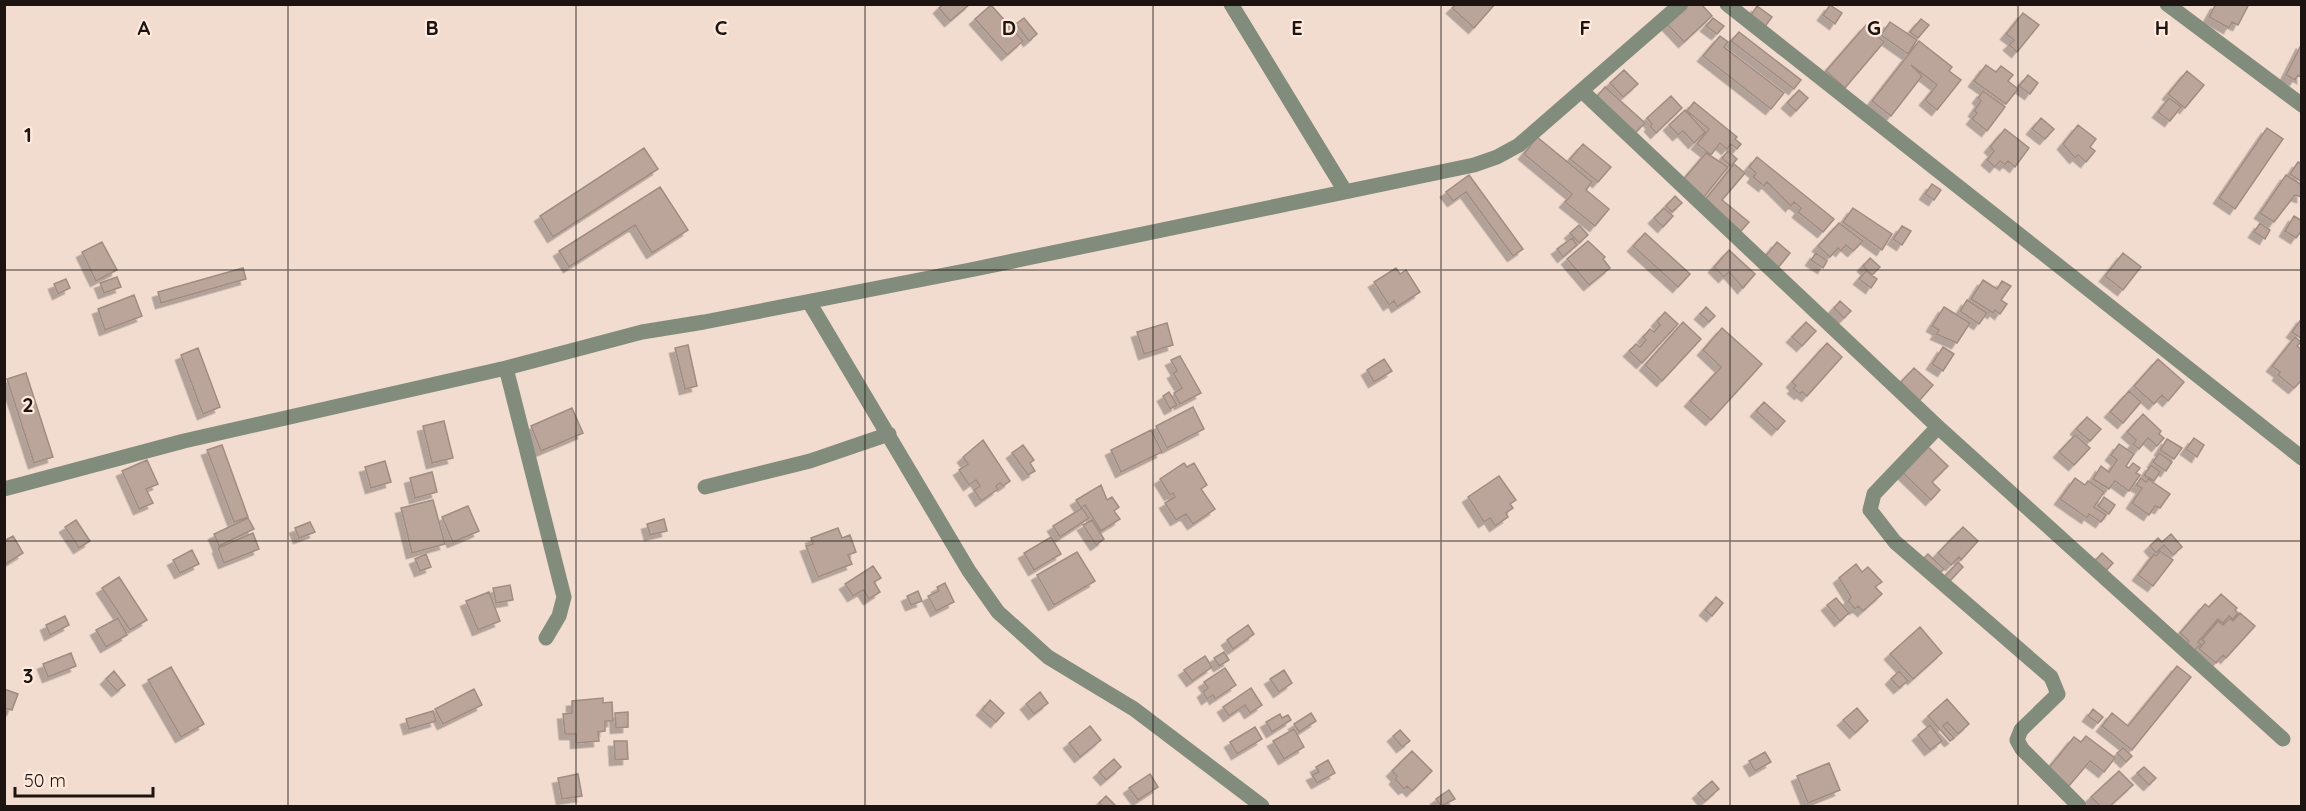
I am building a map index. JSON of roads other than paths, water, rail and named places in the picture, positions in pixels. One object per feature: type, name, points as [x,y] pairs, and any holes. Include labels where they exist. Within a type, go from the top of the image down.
[{"type":"street","points":[[1231,4],[1345,191]]},
{"type":"street","points":[[4,489],[184,441],[506,368],[642,332],[809,302],[1474,165],[1497,157],[1519,145],[1681,4]]},
{"type":"street","points":[[1727,4],[2301,458]]},
{"type":"street","points":[[2167,4],[2301,105]]},
{"type":"street","points":[[1582,91],[1938,427],[2283,739]]},
{"type":"street","points":[[809,302],[969,571],[998,612],[1048,657],[1134,709],[1262,807]]},
{"type":"street","points":[[506,368],[564,597],[559,616],[546,638]]},
{"type":"street","points":[[1938,427],[1875,494],[1870,510],[1895,542],[2051,677],[2058,694],[2020,730],[2017,740],[2022,749],[2079,807]]},
{"type":"street","points":[[705,487],[810,461],[889,434]]}]
